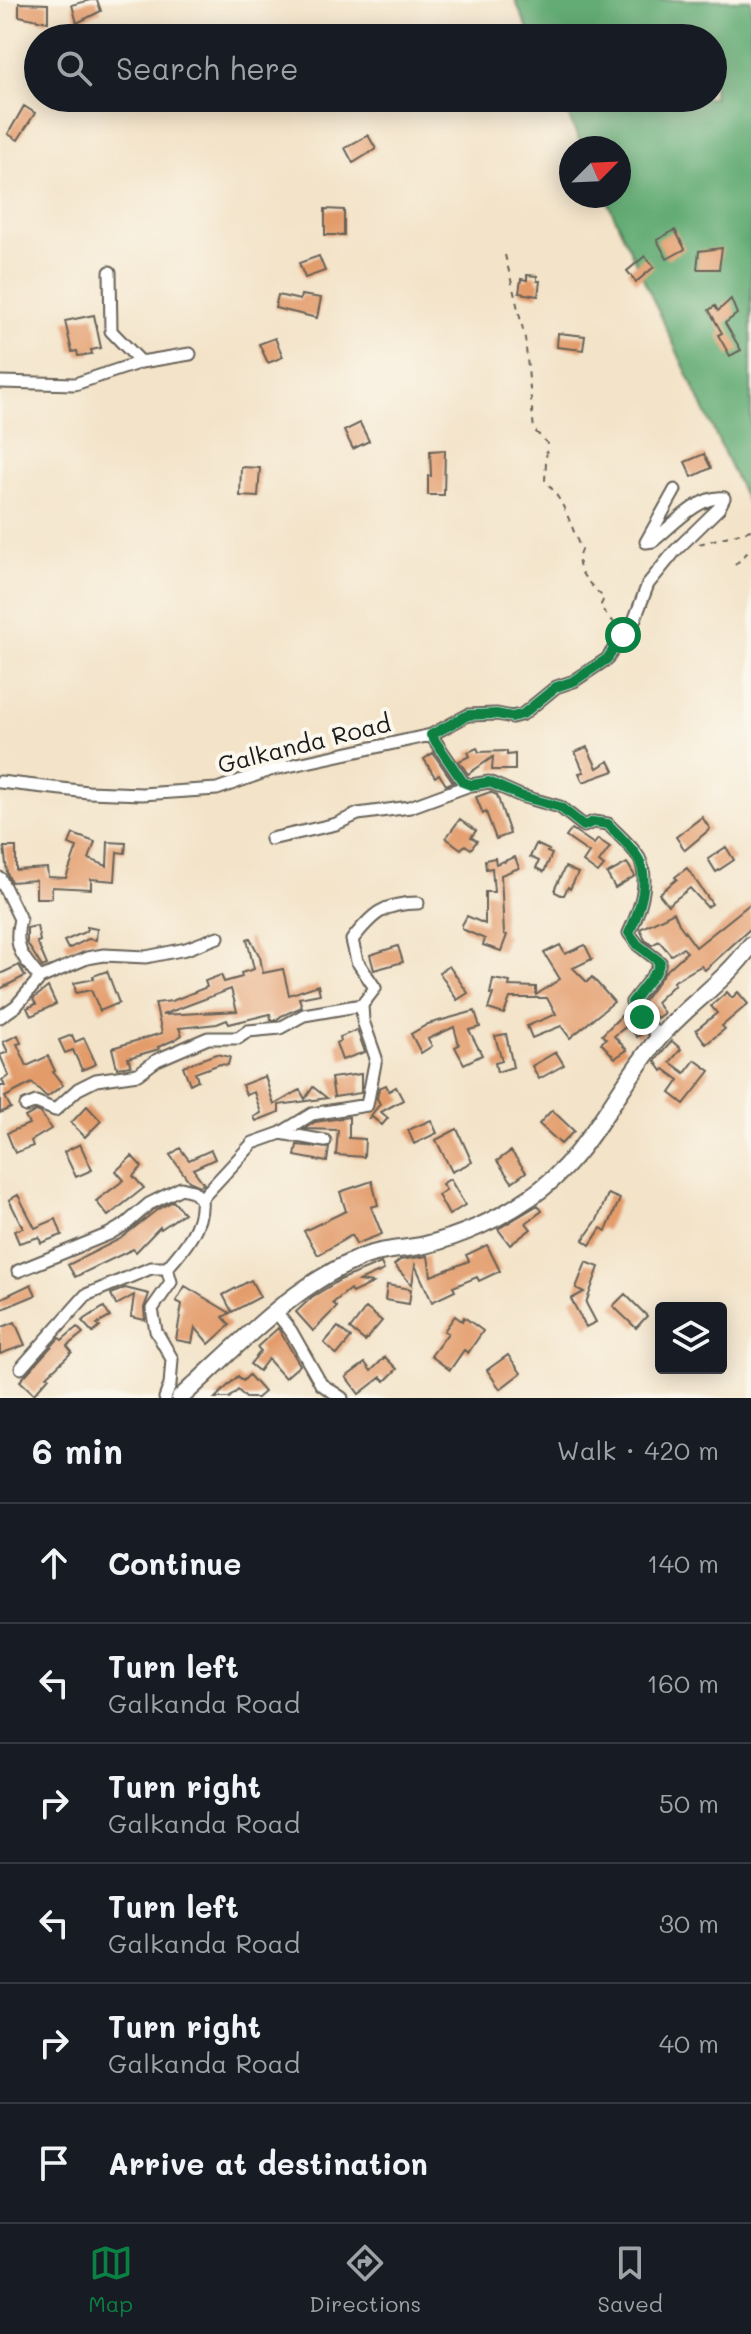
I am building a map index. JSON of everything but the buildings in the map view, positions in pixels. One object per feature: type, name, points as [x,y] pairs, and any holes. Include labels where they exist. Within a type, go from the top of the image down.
[{"type":"main road","points":[[180,1398],[304,1287],[364,1256],[445,1239],[500,1216],[531,1197],[570,1160],[603,1119],[659,1038],[734,968],[751,945]]},
{"type":"street","points":[[110,272],[111,331],[141,362]]},
{"type":"street","points":[[0,382],[75,384],[141,362],[190,354]]},
{"type":"street","name":"Galkanda Road","points":[[0,782],[88,792],[142,794],[217,789],[270,770],[431,735],[468,715],[512,717],[523,714],[556,687],[574,681],[607,659],[623,635],[631,629],[648,584],[675,551],[719,508],[724,498],[697,506],[653,541],[646,542],[675,490]]},
{"type":"street","points":[[431,735],[454,773],[471,785]]},
{"type":"street","points":[[271,839],[336,824],[358,814],[410,807],[471,785],[489,782],[521,796],[560,807],[584,826],[593,822],[608,824],[639,858],[645,881],[638,915],[629,933],[638,945],[660,962],[632,1002],[659,1038]]},
{"type":"street","points":[[0,878],[20,919],[17,932],[20,956],[40,978]]},
{"type":"street","points":[[201,1199],[253,1143],[281,1133],[312,1114],[367,1105],[376,1058],[363,1021],[362,1005],[375,988],[357,961],[352,940],[367,920],[385,908],[398,903],[418,903]]},
{"type":"street","points":[[0,1017],[16,1006],[40,978],[87,958],[104,955],[146,957],[186,949],[218,937]]},
{"type":"street","points":[[26,1106],[36,1102],[55,1110],[78,1089],[96,1080],[138,1074],[157,1060],[208,1038],[238,1038],[248,1031],[280,1028],[304,1015],[362,1005]]},
{"type":"street","points":[[281,1133],[325,1141]]},
{"type":"street","points":[[18,1271],[109,1234],[149,1204],[181,1188],[193,1191],[201,1199],[203,1214],[180,1254],[167,1268],[151,1268],[86,1295],[21,1368]]},
{"type":"street","points":[[165,1398],[170,1385],[172,1359],[156,1331],[152,1309],[171,1282],[167,1268]]},
{"type":"street","points":[[275,1311],[291,1331],[321,1384],[342,1398]]},
{"type":"path","points":[[505,255],[525,338],[534,430],[547,443],[545,481],[559,495],[572,525],[581,550],[577,559],[579,569],[585,580],[604,598],[600,607],[623,635]]},
{"type":"path","points":[[697,545],[751,530]]},
{"type":"path","points":[[735,565],[751,549]]},
{"type":"green space","points":[[515,0],[751,0],[751,511],[611,208],[631,208],[631,136],[577,136],[566,112],[727,112],[727,24],[526,24]]},
{"type":"route","points":[[623,635],[607,659],[574,681],[556,687],[523,714],[512,717],[468,715],[431,735],[463,782],[471,785],[489,782],[521,796],[560,807],[584,826],[593,822],[608,824],[639,858],[645,881],[638,915],[629,933],[638,945],[660,962],[632,1002],[642,1017]]}]
